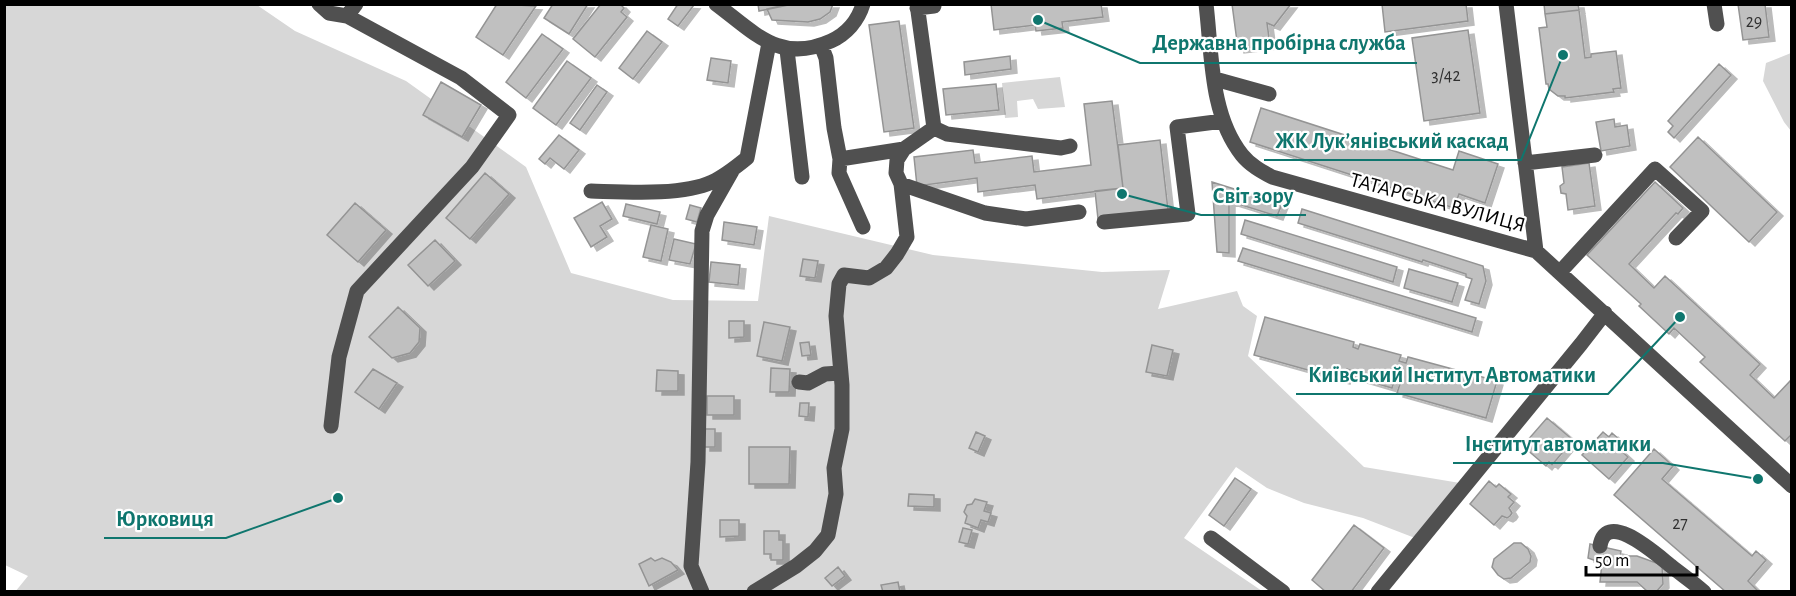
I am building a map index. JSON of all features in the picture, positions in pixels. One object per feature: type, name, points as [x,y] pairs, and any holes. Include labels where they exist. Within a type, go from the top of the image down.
[{"type":"street","points":[[319,4],[330,13],[351,10],[461,78],[509,115],[472,167],[357,291],[339,357],[331,426]]},
{"type":"street","points":[[726,7],[769,43],[788,50],[822,45],[840,37],[854,24],[863,4]]},
{"type":"street","name":"ТАТАРСЬКА ВУЛИЦЯ","points":[[1206,4],[1215,79],[1223,121],[1243,157],[1255,167],[1272,177],[1536,251]]},
{"type":"street","points":[[1506,4],[1536,251],[1561,271],[1791,486]]},
{"type":"street","points":[[1714,4],[1717,24]]},
{"type":"street","points":[[934,6],[917,6],[934,128]]},
{"type":"street","points":[[591,191],[686,194],[732,171],[747,158],[769,43]]},
{"type":"street","points":[[822,45],[826,58],[840,159],[839,173],[863,227]]},
{"type":"street","points":[[788,50],[802,177]]},
{"type":"street","points":[[1215,79],[1269,94]]},
{"type":"street","points":[[1104,222],[1188,214],[1177,128],[1223,121]]},
{"type":"street","points":[[934,128],[947,134],[1061,148],[1070,146]]},
{"type":"street","points":[[754,591],[796,566],[815,551],[828,535],[836,494],[834,468],[842,429],[836,316],[839,284],[844,275],[869,278],[886,268],[897,254],[907,237],[901,184],[896,172],[897,160],[904,149],[934,128]]},
{"type":"street","points":[[840,159],[904,149]]},
{"type":"street","points":[[1525,163],[1595,154]]},
{"type":"street","points":[[1561,271],[1655,169],[1702,211],[1676,238]]},
{"type":"street","points":[[702,591],[691,566],[698,462],[702,231],[707,215],[732,171]]},
{"type":"street","points":[[901,184],[986,213],[1026,219],[1078,212]]},
{"type":"street","points":[[1378,591],[1605,313]]},
{"type":"street","points":[[799,382],[808,383],[825,374],[840,373]]},
{"type":"street","points":[[1600,546],[1601,540],[1607,533],[1628,535],[1704,591]]},
{"type":"street","points":[[1211,538],[1283,591]]},
{"type":"shaded area","points":[[5,5],[257,5],[295,31],[406,81],[526,167],[571,273],[673,300],[758,301],[769,216],[933,255],[1102,272],[1170,270],[1158,309],[1237,291],[1243,306],[1257,316],[1248,356],[1364,467],[1460,483],[1415,538],[1363,518],[1304,503],[1267,488],[1236,467],[1184,538],[1262,591],[15,592],[28,576],[5,565]]},
{"type":"shaded area","points":[[1791,53],[1791,131],[1763,81],[1766,63]]},
{"type":"shaded area","points":[[1060,77],[1065,107],[1038,109],[1033,99],[1017,101],[1018,117],[1005,118],[1002,83]]},
{"type":"building","points":[[497,4],[536,6],[503,55],[476,37]]},
{"type":"building","points":[[553,4],[588,4],[569,34],[544,18]]},
{"type":"building","points":[[601,4],[620,4],[624,8],[621,12],[627,17],[595,57],[573,39]]},
{"type":"building","points":[[678,4],[694,5],[678,26],[668,19]]},
{"type":"building","points":[[758,4],[789,4],[789,5],[759,11]]},
{"type":"building","points":[[789,4],[833,4],[830,12],[820,19],[808,22],[772,20],[767,9]]},
{"type":"building","points":[[991,4],[1101,4],[1103,17],[1062,22],[1063,28],[1036,31],[1035,25],[994,30]]},
{"type":"building","points":[[1232,4],[1291,4],[1274,26],[1267,23],[1270,45],[1238,49]]},
{"type":"building","points":[[1382,4],[1466,4],[1468,21],[1385,32]]},
{"type":"building","points":[[1544,4],[1578,4],[1579,10],[1545,14]]},
{"type":"building","points":[[1738,4],[1765,4],[1769,37],[1743,40]]},
{"type":"building","points":[[1579,10],[1585,58],[1591,57],[1591,54],[1616,51],[1621,88],[1613,89],[1614,92],[1565,98],[1565,96],[1558,96],[1546,84],[1539,28],[1547,27],[1545,14]]},
{"type":"building","points":[[899,21],[914,128],[884,132],[869,25]]},
{"type":"building","points":[[1468,30],[1480,113],[1424,121],[1412,38]]},
{"type":"building","points":[[647,31],[662,42],[633,79],[619,68]]},
{"type":"building","points":[[542,34],[563,49],[526,98],[506,82]]},
{"type":"building","points":[[1010,56],[1011,69],[965,75],[964,62]]},
{"type":"building","points":[[711,58],[731,61],[728,83],[707,80]]},
{"type":"building","points":[[567,61],[591,78],[556,125],[533,108]]},
{"type":"building","points":[[1719,64],[1731,75],[1674,138],[1668,132],[1673,126],[1668,121]]},
{"type":"building","points":[[441,82],[481,105],[462,137],[423,115]]},
{"type":"building","points":[[996,84],[999,110],[946,115],[943,89]]},
{"type":"building","points":[[597,85],[607,92],[580,130],[570,123]]},
{"type":"building","points":[[1112,101],[1123,188],[1037,199],[1035,185],[978,192],[977,178],[917,186],[914,157],[973,150],[975,163],[1032,156],[1034,172],[1091,165],[1084,104]]},
{"type":"building","points":[[1261,108],[1453,170],[1459,151],[1498,164],[1485,203],[1459,194],[1454,208],[1250,142]]},
{"type":"building","points":[[1614,119],[1615,127],[1627,125],[1630,146],[1601,151],[1596,122]]},
{"type":"building","points":[[559,135],[579,150],[564,169],[550,158],[545,164],[539,159]]},
{"type":"building","points":[[1698,137],[1777,212],[1749,242],[1670,167]]},
{"type":"building","points":[[1160,140],[1168,210],[1098,219],[1095,191],[1123,188],[1118,145]]},
{"type":"building","points":[[1589,163],[1595,206],[1568,210],[1566,194],[1561,193],[1560,186],[1564,183],[1562,167]]},
{"type":"building","points":[[485,173],[509,194],[470,239],[446,218]]},
{"type":"building","points":[[1212,182],[1282,204],[1277,216],[1229,201],[1229,253],[1217,252]]},
{"type":"building","points":[[1655,182],[1683,208],[1629,264],[1654,288],[1665,276],[1760,364],[1750,375],[1774,398],[1792,379],[1792,434],[1785,441],[1700,362],[1705,357],[1674,328],[1669,334],[1639,306],[1641,304],[1587,255]]},
{"type":"building","points":[[602,202],[612,219],[600,226],[607,237],[591,247],[574,218]]},
{"type":"building","points":[[355,203],[386,230],[358,262],[327,235]]},
{"type":"building","points":[[626,204],[660,212],[657,224],[623,216]]},
{"type":"building","points":[[690,205],[701,208],[697,222],[686,219]]},
{"type":"building","points":[[1302,209],[1483,266],[1486,281],[1479,304],[1465,300],[1472,279],[1466,277],[1466,274],[1298,223]]},
{"type":"building","points":[[1245,220],[1397,267],[1393,282],[1241,234]]},
{"type":"building","points":[[724,222],[757,227],[754,245],[722,240]]},
{"type":"building","points":[[651,225],[668,229],[661,261],[643,257]]},
{"type":"building","points":[[674,239],[696,244],[690,264],[669,260]]},
{"type":"building","points":[[435,240],[455,261],[428,286],[408,265]]},
{"type":"building","points":[[1243,248],[1476,318],[1472,332],[1238,261]]},
{"type":"building","points":[[803,259],[818,261],[815,278],[800,276]]},
{"type":"building","points":[[711,262],[740,265],[738,285],[709,282]]},
{"type":"building","points":[[1409,269],[1458,283],[1452,302],[1404,288]]},
{"type":"building","points":[[398,307],[420,328],[419,342],[410,353],[392,358],[369,337]]},
{"type":"building","points":[[1265,317],[1354,342],[1353,347],[1358,349],[1360,344],[1401,355],[1399,361],[1406,363],[1408,357],[1497,381],[1486,418],[1397,393],[1400,384],[1394,382],[1392,388],[1351,376],[1352,371],[1347,369],[1344,380],[1254,355]]},
{"type":"building","points":[[729,321],[744,321],[744,337],[729,338]]},
{"type":"building","points":[[764,322],[790,327],[782,361],[757,356]]},
{"type":"building","points":[[809,342],[811,355],[802,356],[800,343]]},
{"type":"building","points":[[1152,345],[1173,350],[1167,376],[1146,372]]},
{"type":"building","points":[[771,368],[790,369],[789,392],[770,392]]},
{"type":"building","points":[[373,369],[397,383],[379,409],[355,392]]},
{"type":"building","points":[[657,370],[678,371],[678,391],[656,391]]},
{"type":"building","points":[[707,396],[734,396],[734,415],[707,415]]},
{"type":"building","points":[[800,403],[809,403],[808,417],[799,416]]},
{"type":"building","points":[[1547,418],[1573,440],[1552,465],[1549,462],[1546,466],[1525,448],[1529,444],[1526,442]]},
{"type":"building","points":[[704,429],[715,429],[715,447],[704,447]]},
{"type":"building","points":[[976,432],[985,436],[978,452],[969,448]]},
{"type":"building","points":[[1603,432],[1609,437],[1612,433],[1620,440],[1615,445],[1628,457],[1609,479],[1582,455]]},
{"type":"building","points":[[749,447],[790,447],[789,484],[749,484]]},
{"type":"building","points":[[1654,449],[1673,466],[1662,479],[1752,556],[1756,551],[1766,560],[1748,581],[1759,592],[1726,592],[1614,495]]},
{"type":"building","points":[[1235,478],[1251,489],[1224,526],[1209,515]]},
{"type":"building","points":[[1489,481],[1496,487],[1499,484],[1511,494],[1508,497],[1514,502],[1509,508],[1512,513],[1510,516],[1507,518],[1502,516],[1494,525],[1470,504]]},
{"type":"building","points":[[909,494],[934,495],[934,507],[908,506]]},
{"type":"building","points":[[975,499],[987,502],[984,511],[991,513],[988,522],[981,520],[978,528],[965,523],[967,516],[964,512],[967,505],[972,504]]},
{"type":"building","points":[[720,520],[739,520],[739,536],[720,537]]},
{"type":"building","points":[[1354,525],[1384,548],[1351,592],[1326,592],[1312,580]]},
{"type":"building","points":[[963,528],[972,530],[968,544],[959,542]]},
{"type":"building","points":[[764,531],[779,531],[779,540],[783,540],[783,560],[771,560],[771,554],[764,554]]},
{"type":"building","points":[[1514,543],[1521,543],[1528,549],[1531,556],[1530,562],[1511,578],[1504,579],[1492,567],[1494,559]]},
{"type":"building","points":[[1590,544],[1621,551],[1620,556],[1637,556],[1662,565],[1663,584],[1656,592],[1648,592],[1637,582],[1600,582],[1602,563],[1588,558]]},
{"type":"building","points":[[651,558],[655,561],[662,558],[671,562],[678,570],[649,586],[639,564]]},
{"type":"building","points":[[838,567],[845,576],[832,586],[825,578]]},
{"type":"building","points":[[898,582],[900,592],[883,592],[881,585]]},
{"type":"place","name":"Державна пробірна служба","points":[[1038,20]]},
{"type":"place","name":"ЖК Лук’янівський каскад","points":[[1563,55]]},
{"type":"place","name":"Світ зору","points":[[1122,194]]},
{"type":"place","name":"Київський Інститут Автоматики","points":[[1680,317]]},
{"type":"place","name":"Інститут автоматики","points":[[1758,479]]},
{"type":"place","name":"Юрковиця","points":[[338,498]]}]
